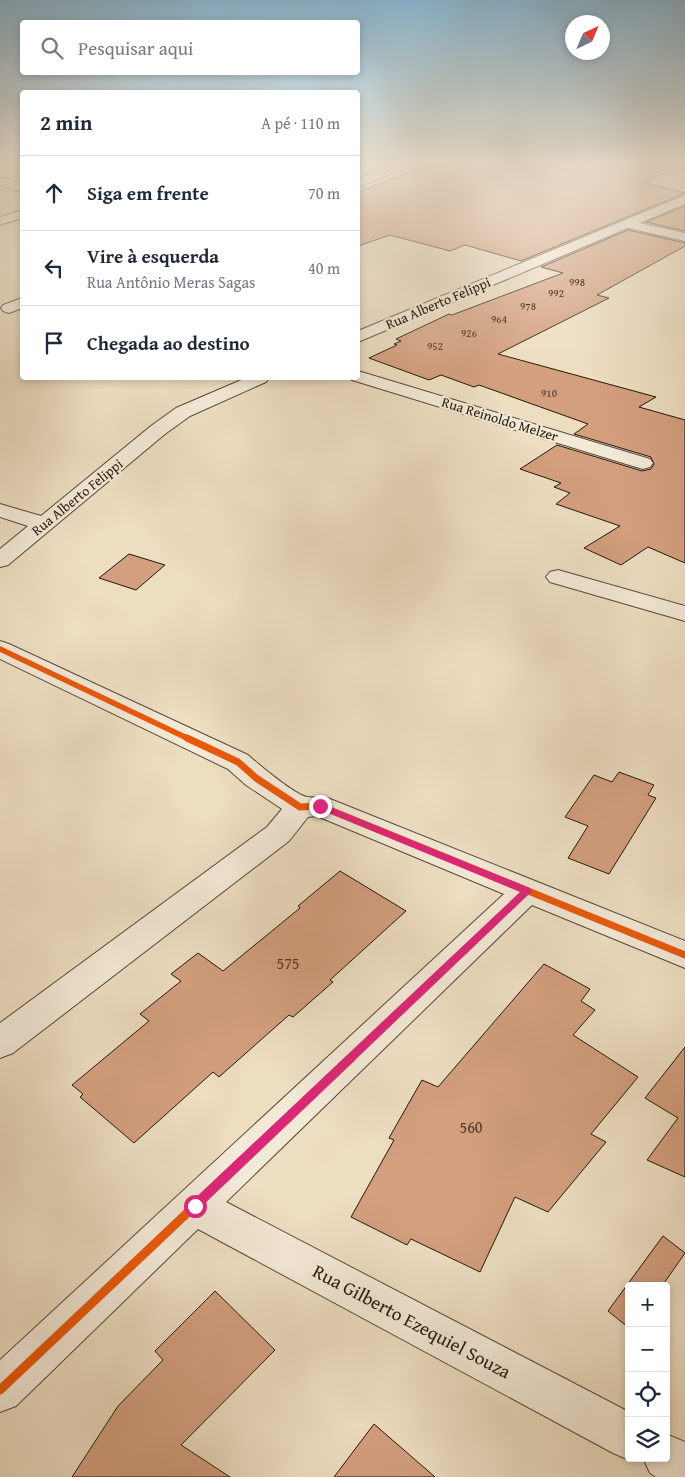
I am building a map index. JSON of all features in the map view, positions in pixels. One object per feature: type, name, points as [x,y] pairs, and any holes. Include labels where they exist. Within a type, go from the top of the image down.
[{"type":"street","name":"Rua Alberto Felippi","points":[[360,335],[610,231]]},
{"type":"street","points":[[658,231],[685,237]]},
{"type":"street","name":"Rua Reinoldo Melzer","points":[[360,377],[643,462]]},
{"type":"street","name":"Rua Alberto Felippi","points":[[0,560],[158,430],[183,412],[255,380]]},
{"type":"street","points":[[0,510],[45,524]]},
{"type":"street","points":[[558,577],[685,614]]},
{"type":"street","points":[[0,649],[238,762],[256,778],[310,807],[527,891],[685,956]]},
{"type":"street","points":[[0,1042],[278,834],[310,807]]},
{"type":"street","points":[[0,1390],[527,891]]},
{"type":"street","name":"Rua Gilberto Ezequiel Souza","points":[[195,1206],[625,1435]]},
{"type":"street","points":[[670,1459],[685,1468]]},
{"type":"building","points":[[360,231],[594,231],[521,261],[465,245],[450,251],[390,235],[360,245]]},
{"type":"building","points":[[626,231],[685,243],[685,246],[597,295],[609,298],[498,354],[656,397],[639,407],[685,420],[685,563],[648,547],[621,565],[584,548],[620,526],[556,504],[570,493],[554,487],[561,483],[520,469],[557,445],[642,471],[651,469],[654,464],[651,457],[574,434],[588,424],[479,385],[474,387],[441,375],[429,380],[369,358],[397,345],[394,344],[401,341],[396,339],[449,314],[452,315],[563,273],[541,267]]},
{"type":"building","points":[[129,554],[165,565],[136,590],[99,578]]},
{"type":"building","points":[[619,772],[654,785],[648,795],[656,798],[609,874],[568,858],[588,826],[565,817],[594,775],[612,782]]},
{"type":"building","points":[[340,871],[406,911],[330,980],[333,982],[293,1017],[289,1015],[219,1077],[213,1072],[134,1143],[80,1097],[83,1094],[72,1085],[149,1021],[140,1014],[181,981],[171,974],[198,953],[223,971],[300,908],[298,906]]},
{"type":"building","points":[[544,964],[590,989],[581,1001],[595,1010],[573,1035],[638,1077],[591,1134],[606,1142],[548,1212],[515,1197],[480,1272],[411,1239],[407,1245],[351,1217],[394,1140],[389,1138],[422,1080],[438,1087]]},
{"type":"building","points":[[685,1047],[685,1177],[647,1160],[678,1118],[645,1098]]},
{"type":"building","points":[[663,1236],[685,1253],[665,1282],[629,1282]]},
{"type":"building","points":[[625,1288],[625,1325],[608,1311]]},
{"type":"building","points":[[215,1291],[275,1350],[181,1445],[230,1477],[72,1477],[118,1406],[163,1360],[155,1351]]},
{"type":"building","points":[[374,1424],[435,1477],[334,1477]]},
{"type":"cycle path","points":[[0,649],[238,762],[256,778],[300,807],[320,806],[685,955]]},
{"type":"cycle path","points":[[0,1390],[527,891]]},
{"type":"route","points":[[195,1206],[527,891],[320,806]]}]
